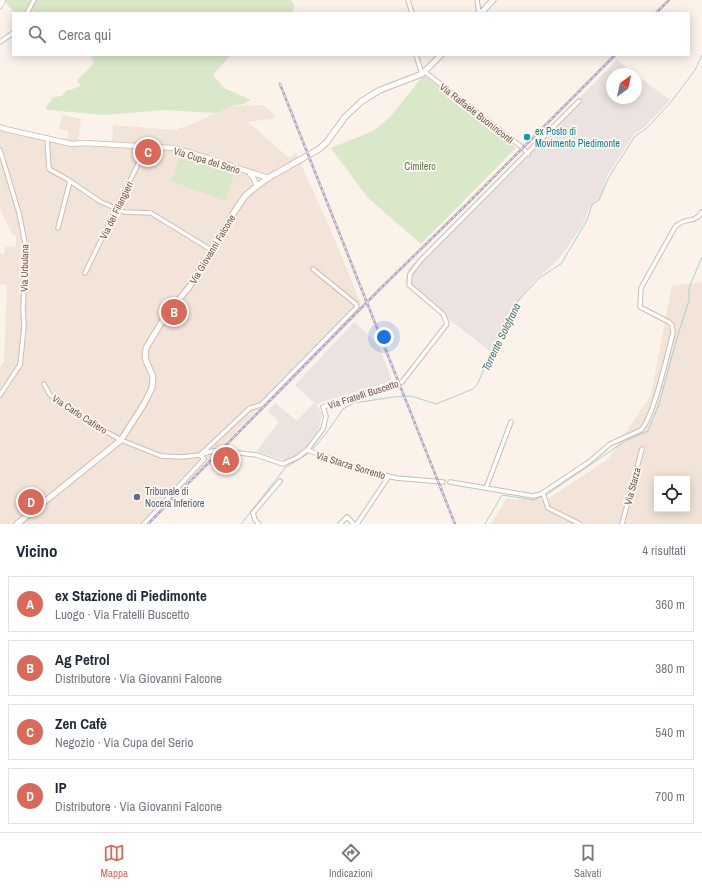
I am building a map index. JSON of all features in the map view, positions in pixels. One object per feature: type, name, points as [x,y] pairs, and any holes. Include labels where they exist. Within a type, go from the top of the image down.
[{"type":"main road","points":[[481,12],[492,0]]},
{"type":"main road","points":[[423,73],[440,56]]},
{"type":"main road","name":"Via Giovanni Falcone","points":[[17,524],[121,440],[144,404],[152,388],[153,377],[145,358],[146,348],[166,315],[190,286],[213,251],[236,208],[245,196],[268,178],[319,150],[345,117],[362,101],[380,90],[423,73]]},
{"type":"street","points":[[0,6],[3,0]]},
{"type":"street","points":[[28,12],[34,0]]},
{"type":"street","points":[[408,0],[412,12]]},
{"type":"street","points":[[477,0],[480,12]]},
{"type":"street","points":[[0,42],[12,33]]},
{"type":"street","points":[[416,56],[423,73]]},
{"type":"street","name":"Via Raffaele Buoninconti","points":[[423,73],[528,154]]},
{"type":"street","name":"Via Fratelli Buscetto","points":[[200,455],[212,451],[224,451],[256,455],[283,464],[310,452],[323,429],[326,416],[323,407],[402,382],[447,324],[443,314],[409,285],[410,274],[421,260],[579,101]]},
{"type":"street","name":"Via Cupa del Serio","points":[[0,127],[72,144],[84,143],[174,148],[268,178]]},
{"type":"street","points":[[47,138],[49,169],[101,202],[124,212],[151,213],[213,251]]},
{"type":"street","name":"Via dei Filangieri","points":[[85,273],[117,210],[139,162],[136,146]]},
{"type":"street","name":"Via Urbulana","points":[[0,150],[19,213],[26,248],[23,309],[24,327],[20,365],[0,395]]},
{"type":"street","name":"Via Cupa del Serio","points":[[249,173],[253,177],[257,186]]},
{"type":"street","points":[[58,228],[70,181]]},
{"type":"street","points":[[450,482],[533,496],[543,495],[589,462],[610,444],[641,430],[647,422],[673,333],[672,325],[669,322],[640,307],[640,288],[675,227],[683,220],[693,220],[698,218],[702,212]]},
{"type":"street","points":[[144,524],[204,460],[200,455],[250,408],[261,405],[358,307],[313,269]]},
{"type":"street","name":"Via Carlo Cafiero","points":[[44,384],[50,395],[87,421],[121,440],[161,456],[182,457],[200,455]]},
{"type":"street","points":[[486,488],[511,422]]},
{"type":"street","name":"Via Starza","points":[[622,524],[642,449]]},
{"type":"street","name":"Via Starza Sorrento","points":[[310,452],[360,469],[396,478],[443,482]]},
{"type":"street","points":[[357,524],[389,476]]},
{"type":"street","points":[[259,524],[255,520],[253,513],[280,481]]},
{"type":"street","points":[[543,495],[548,508],[580,524]]},
{"type":"street","points":[[340,524],[347,517],[354,524]]},
{"type":"shaded area","points":[[617,60],[627,68],[609,68]]},
{"type":"shaded area","points":[[606,71],[606,104],[642,104],[642,79],[670,100],[645,127],[634,134],[607,176],[602,193],[598,200],[590,207],[582,226],[558,260],[533,282],[517,304],[491,352],[413,291],[405,282],[409,268]]},
{"type":"shaded area","points":[[263,105],[275,115],[276,118],[248,122],[289,158],[296,153],[332,233],[361,304],[145,524],[0,524],[0,367],[4,362],[7,285],[1,284],[0,286],[0,254],[4,254],[5,247],[16,246],[16,236],[12,234],[0,209],[0,125],[67,140],[69,131],[59,129],[62,115],[81,119],[78,140],[112,141],[113,125],[175,130],[231,106]]},
{"type":"shaded area","points":[[702,282],[702,524],[491,524],[506,499],[548,499],[608,459],[651,395],[672,286]]},
{"type":"shaded area","points":[[354,322],[378,344],[392,381],[316,404],[322,413],[319,428],[309,444],[294,457],[284,460],[256,452],[279,422],[268,411],[275,403],[297,421],[314,403],[295,385]]},
{"type":"green space","points":[[4,0],[291,0],[295,7],[292,12],[13,12]]},
{"type":"green space","points":[[90,56],[232,56],[213,75],[224,88],[251,100],[244,104],[231,106],[216,113],[165,110],[104,115],[49,110],[45,108],[54,97],[62,96],[67,90],[81,86],[77,80],[94,63]]},
{"type":"green space","name":"Cimitero","points":[[424,75],[516,148],[421,244],[368,198],[331,148],[373,131],[389,118]]},
{"type":"green space","points":[[181,153],[235,172],[225,201],[171,181]]},
{"type":"waterway","name":"Torrente Solofrana","points":[[311,451],[325,435],[343,409],[354,403],[393,397],[411,396],[436,404],[473,389],[477,385],[516,303],[539,278],[561,264],[587,220],[592,205],[599,200],[609,177],[635,136],[646,129],[671,102],[695,70],[702,55]]},
{"type":"waterway","name":"Torrente Solofrana","points":[[546,495],[625,441],[648,431],[659,404],[689,300],[689,288],[702,257]]},
{"type":"waterway","name":"Torrente Solofrana","points":[[241,524],[285,468],[309,453]]},
{"type":"waterway","name":"Torrente Solofrana","points":[[485,524],[502,495],[534,500],[543,496]]},
{"type":"railway","points":[[657,12],[669,0]]},
{"type":"railway","points":[[148,524],[380,289],[614,56]]},
{"type":"railway","points":[[280,84],[455,524]]},
{"type":"place","name":"ex Posto di Movimento Piedimonte","points":[[527,137]]},
{"type":"place","name":"Zen Cafè","points":[[148,152]]},
{"type":"place","name":"Ag Petrol","points":[[174,312]]},
{"type":"place","name":"ex Stazione di Piedimonte","points":[[226,460]]},
{"type":"place","name":"Tribunale di Nocera Inferiore","points":[[137,497]]},
{"type":"place","name":"IP","points":[[31,502]]}]
